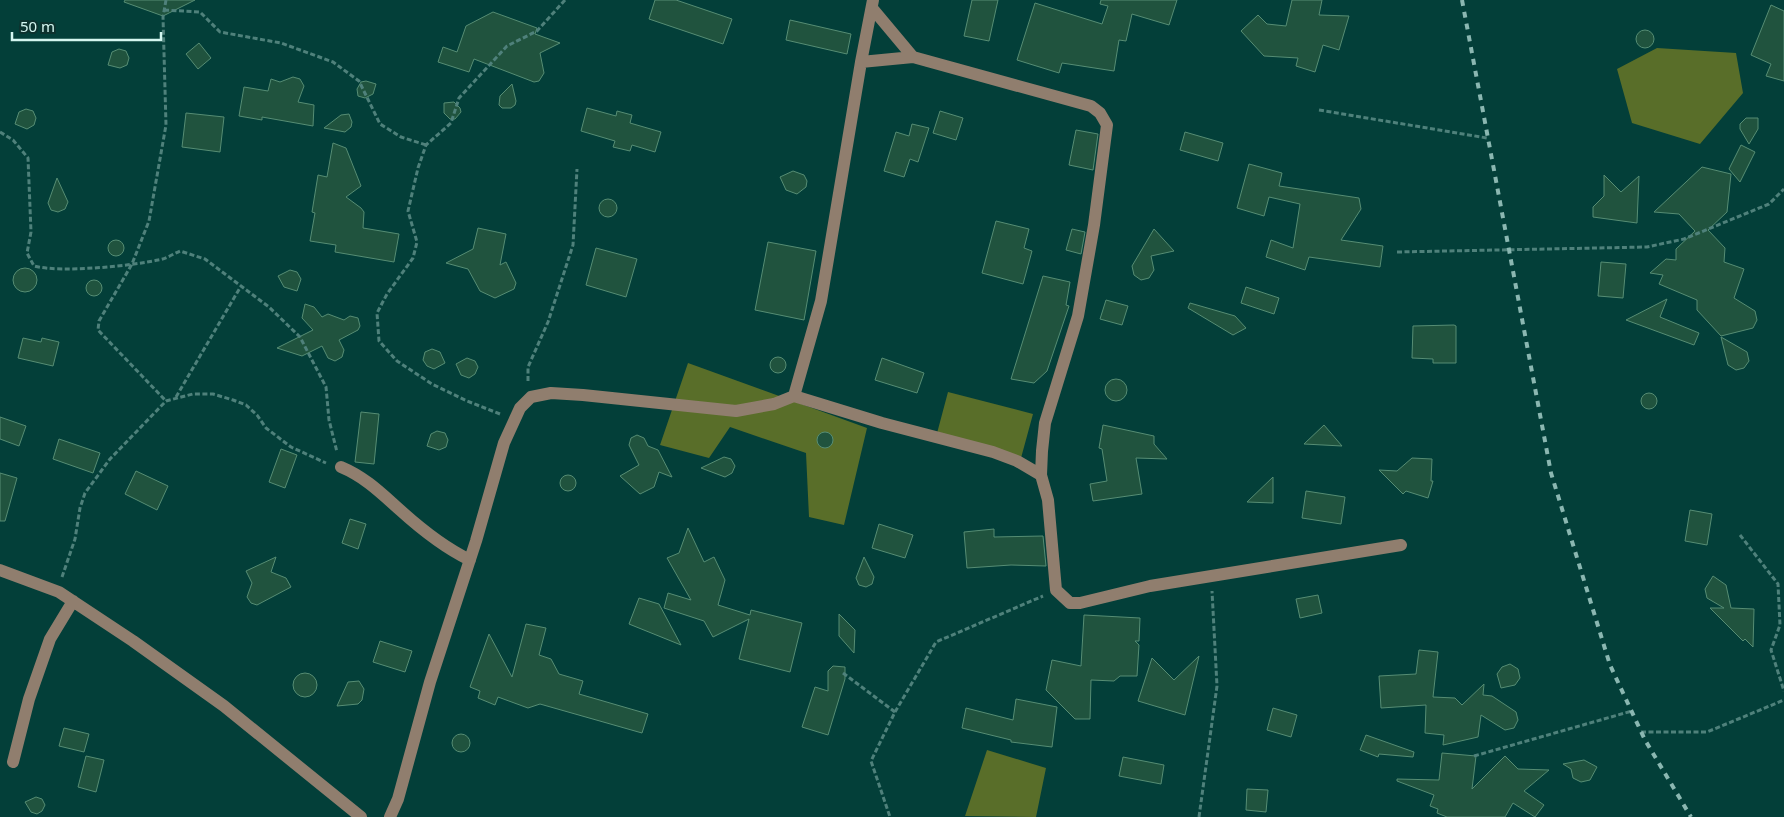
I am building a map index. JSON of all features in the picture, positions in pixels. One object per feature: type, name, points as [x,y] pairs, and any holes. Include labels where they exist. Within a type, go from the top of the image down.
[{"type":"street","points":[[873,4],[914,57]]},
{"type":"street","points":[[794,396],[810,348],[821,301],[861,62],[873,4]]},
{"type":"street","points":[[861,62],[914,57],[1091,106],[1100,113],[1107,125],[1094,224],[1078,316],[1045,423],[1041,475],[1048,500],[1056,590],[1063,599],[1070,603],[1080,603],[1150,586],[1212,578],[1401,545]]},
{"type":"street","points":[[390,817],[398,799],[430,682],[470,560],[504,443],[524,402],[531,397],[551,393],[583,395],[736,411],[766,406],[794,396],[882,423],[993,452],[1017,461],[1041,475]]},
{"type":"street","points":[[341,467],[356,473],[371,483],[420,528],[470,560]]},
{"type":"street","points":[[0,570],[59,592],[73,601],[224,706],[361,817]]},
{"type":"street","points":[[13,762],[29,699],[50,639],[73,601]]},
{"type":"path","points":[[166,0],[164,10],[166,125],[149,221],[132,264],[105,308],[99,321],[98,330],[166,401]]},
{"type":"path","points":[[515,418],[467,401],[418,377],[396,361],[379,341],[377,313],[387,294],[413,258],[417,242],[408,211],[418,168],[426,145],[451,123],[459,98],[506,46],[537,31],[565,0]]},
{"type":"path","points":[[164,10],[200,12],[220,32],[281,43],[333,62],[359,81],[380,124],[402,137],[426,145]]},
{"type":"path","points":[[1318,110],[1487,138]]},
{"type":"path","points":[[0,132],[13,140],[28,158],[31,232],[27,253],[34,266],[48,270],[132,264],[160,260],[180,251],[205,259],[269,307],[300,337],[326,388],[329,420],[341,467],[323,462],[292,447],[266,428],[257,414],[246,405],[213,394],[193,394],[166,401],[110,459],[86,493],[80,508],[75,539],[66,561],[59,592]]},
{"type":"path","points":[[531,397],[528,367],[548,322],[573,245],[576,169]]},
{"type":"path","points":[[1397,252],[1647,247],[1684,239],[1769,204],[1784,189]]},
{"type":"path","points":[[176,397],[241,286]]},
{"type":"path","points":[[1740,534],[1778,584],[1780,625],[1771,650],[1784,691]]},
{"type":"path","points":[[1199,817],[1217,686],[1212,578]]},
{"type":"path","points":[[890,817],[871,761],[895,712],[936,642],[1056,590]]},
{"type":"path","points":[[843,673],[895,712]]},
{"type":"path","points":[[1641,732],[1707,732],[1784,700]]},
{"type":"path","points":[[1474,756],[1632,711]]},
{"type":"green space","points":[[1657,48],[1736,53],[1743,93],[1700,144],[1632,123],[1617,69]]},
{"type":"green space","points":[[688,363],[867,428],[844,525],[809,517],[806,453],[730,427],[709,458],[660,445]]},
{"type":"green space","points":[[948,392],[1033,414],[1021,458],[936,437]]},
{"type":"green space","points":[[987,750],[1046,768],[1036,817],[965,816]]},
{"type":"building","points":[[125,0],[195,0],[163,16],[124,2]]},
{"type":"building","points":[[655,0],[676,0],[732,19],[723,44],[649,19]]},
{"type":"building","points":[[972,0],[998,0],[989,41],[964,36]]},
{"type":"building","points":[[1101,0],[1177,0],[1169,25],[1132,14],[1126,41],[1119,40],[1114,71],[1062,63],[1059,73],[1017,60],[1035,3],[1102,24],[1108,6],[1100,4]]},
{"type":"building","points":[[1292,0],[1322,0],[1319,15],[1349,16],[1339,50],[1323,45],[1315,72],[1296,66],[1298,58],[1264,56],[1241,31],[1258,15],[1267,24],[1286,26]]},
{"type":"building","points":[[1771,5],[1784,11],[1784,81],[1766,76],[1771,64],[1751,55]]},
{"type":"building","points":[[493,12],[537,28],[535,34],[560,43],[540,53],[544,73],[539,81],[534,82],[474,59],[469,72],[438,62],[443,47],[457,52],[466,26]]},
{"type":"building","points":[[790,20],[851,34],[847,54],[786,40]]},
{"type":"building","points":[[1645,30],[1651,33],[1654,39],[1651,45],[1645,48],[1639,45],[1636,39],[1639,33]]},
{"type":"building","points":[[199,43],[211,58],[198,69],[186,54]]},
{"type":"building","points":[[119,49],[126,51],[129,58],[127,65],[120,68],[108,65],[112,52]]},
{"type":"building","points":[[293,77],[300,79],[304,86],[298,102],[314,105],[313,126],[262,117],[262,120],[239,116],[244,87],[268,91],[271,79],[280,82]]},
{"type":"building","points":[[366,81],[376,84],[373,94],[365,98],[358,96],[357,89],[361,82]]},
{"type":"building","points":[[512,84],[516,101],[515,105],[511,108],[502,108],[499,105],[500,96]]},
{"type":"building","points":[[454,102],[461,112],[455,119],[450,119],[444,113],[444,103]]},
{"type":"building","points":[[587,108],[616,116],[617,111],[632,115],[630,123],[661,132],[655,152],[632,145],[630,151],[613,147],[615,141],[581,131]]},
{"type":"building","points":[[26,109],[33,111],[36,118],[34,125],[27,129],[15,124],[19,112]]},
{"type":"building","points":[[940,111],[963,118],[956,140],[933,133]]},
{"type":"building","points":[[186,113],[224,117],[220,152],[182,147]]},
{"type":"building","points":[[349,114],[352,122],[351,127],[345,132],[324,128],[341,115]]},
{"type":"building","points":[[1746,118],[1758,118],[1758,129],[1749,144],[1740,129],[1740,124]]},
{"type":"building","points":[[912,124],[929,128],[918,162],[910,159],[904,177],[884,171],[896,132],[909,136]]},
{"type":"building","points":[[1076,130],[1098,134],[1093,170],[1069,165]]},
{"type":"building","points":[[1185,132],[1223,143],[1218,161],[1180,150]]},
{"type":"building","points":[[333,143],[346,148],[361,186],[346,197],[364,212],[363,228],[399,234],[394,262],[335,252],[336,245],[310,241],[315,213],[312,212],[318,175],[327,177]]},
{"type":"building","points":[[1741,145],[1755,152],[1740,182],[1729,169]]},
{"type":"building","points":[[1249,164],[1282,173],[1279,186],[1359,198],[1361,209],[1341,240],[1383,246],[1380,267],[1309,257],[1305,270],[1266,257],[1271,240],[1293,248],[1300,204],[1269,197],[1264,216],[1237,208]]},
{"type":"building","points":[[1702,167],[1731,174],[1727,212],[1708,230],[1725,248],[1724,262],[1744,269],[1734,298],[1755,311],[1757,320],[1753,328],[1721,336],[1697,310],[1697,300],[1659,284],[1663,275],[1650,273],[1666,259],[1676,260],[1676,249],[1695,231],[1679,214],[1654,212]]},
{"type":"building","points":[[793,171],[804,175],[807,181],[806,187],[797,194],[786,190],[780,177]]},
{"type":"building","points":[[1604,175],[1621,192],[1639,176],[1637,223],[1593,217],[1593,207],[1604,196]]},
{"type":"building","points":[[57,178],[68,202],[65,209],[58,212],[51,210],[48,203]]},
{"type":"building","points":[[604,199],[612,199],[617,204],[615,215],[604,217],[599,212],[599,204]]},
{"type":"building","points":[[996,221],[1029,229],[1024,248],[1032,251],[1023,284],[982,273]]},
{"type":"building","points":[[478,228],[506,234],[500,265],[506,262],[516,283],[514,289],[495,298],[480,291],[468,269],[446,263],[473,249]]},
{"type":"building","points":[[1072,229],[1085,232],[1081,254],[1066,250]]},
{"type":"building","points":[[1154,229],[1174,251],[1151,256],[1154,270],[1149,278],[1141,280],[1134,275],[1132,266]]},
{"type":"building","points":[[113,240],[119,240],[124,245],[122,254],[113,256],[108,251],[108,245]]},
{"type":"building","points":[[768,242],[816,251],[804,320],[755,310]]},
{"type":"building","points":[[596,248],[637,259],[626,297],[586,285]]},
{"type":"building","points":[[1601,262],[1626,264],[1623,298],[1598,296]]},
{"type":"building","points":[[25,268],[33,272],[37,280],[33,288],[25,292],[17,288],[13,280],[17,272]]},
{"type":"building","points":[[290,270],[297,272],[301,279],[297,291],[284,287],[278,276]]},
{"type":"building","points":[[1043,276],[1070,282],[1066,305],[1069,306],[1047,371],[1034,383],[1011,379]]},
{"type":"building","points":[[91,280],[97,280],[102,285],[100,294],[91,296],[86,291],[86,285]]},
{"type":"building","points":[[1246,287],[1279,298],[1274,314],[1241,303]]},
{"type":"building","points":[[1667,299],[1660,317],[1699,333],[1694,345],[1626,320]]},
{"type":"building","points":[[1106,300],[1128,306],[1122,325],[1100,319]]},
{"type":"building","points":[[1190,303],[1235,316],[1246,328],[1233,335],[1188,308]]},
{"type":"building","points":[[305,304],[314,307],[322,317],[328,314],[344,320],[350,316],[358,318],[360,326],[358,330],[339,340],[344,350],[342,357],[335,361],[328,358],[322,346],[302,356],[277,348],[313,330],[302,318]]},
{"type":"building","points":[[1413,326],[1456,326],[1456,363],[1433,363],[1433,359],[1412,358]]},
{"type":"building","points":[[1721,337],[1747,352],[1749,361],[1744,368],[1736,370],[1728,365]]},
{"type":"building","points":[[23,338],[41,342],[42,338],[59,342],[53,366],[18,358]]},
{"type":"building","points":[[432,349],[440,352],[445,363],[434,369],[427,366],[423,360],[425,352]]},
{"type":"building","points":[[775,357],[781,357],[786,362],[784,371],[775,373],[770,368],[770,362]]},
{"type":"building","points":[[467,358],[475,361],[478,367],[475,374],[469,378],[461,375],[456,364]]},
{"type":"building","points":[[882,358],[924,373],[917,393],[875,380]]},
{"type":"building","points":[[1116,379],[1124,382],[1127,390],[1124,398],[1116,401],[1108,398],[1105,390],[1108,382]]},
{"type":"building","points":[[1646,393],[1652,393],[1657,398],[1655,407],[1646,409],[1641,404],[1641,398]]},
{"type":"building","points":[[361,412],[379,414],[374,464],[355,462]]},
{"type":"building","points":[[0,417],[26,426],[19,446],[0,439]]},
{"type":"building","points":[[1103,425],[1154,436],[1154,444],[1167,459],[1136,458],[1142,494],[1093,501],[1090,484],[1107,481],[1102,449],[1099,448]]},
{"type":"building","points":[[1324,425],[1342,446],[1304,444]]},
{"type":"building","points":[[437,431],[445,433],[448,440],[446,447],[439,450],[427,446],[431,434]]},
{"type":"building","points":[[822,432],[828,432],[833,437],[831,446],[822,448],[817,443],[817,437]]},
{"type":"building","points":[[637,435],[644,438],[648,446],[658,450],[672,477],[659,472],[654,487],[640,494],[620,476],[639,465],[629,445],[631,438]]},
{"type":"building","points":[[59,439],[100,453],[93,473],[53,459]]},
{"type":"building","points":[[281,449],[297,455],[285,488],[269,482]]},
{"type":"building","points":[[724,457],[731,459],[735,466],[732,473],[725,477],[701,468]]},
{"type":"building","points":[[1412,458],[1432,459],[1431,481],[1433,481],[1428,498],[1406,491],[1403,494],[1379,470],[1397,471]]},
{"type":"building","points":[[136,471],[168,486],[157,510],[125,494]]},
{"type":"building","points":[[0,473],[17,478],[5,521],[0,521]]},
{"type":"building","points":[[565,475],[571,475],[576,480],[574,489],[565,491],[560,486],[560,480]]},
{"type":"building","points":[[1273,477],[1273,503],[1247,502]]},
{"type":"building","points":[[1306,491],[1345,497],[1341,524],[1302,518]]},
{"type":"building","points":[[1690,510],[1712,514],[1707,545],[1685,541]]},
{"type":"building","points":[[350,519],[366,524],[358,549],[342,543]]},
{"type":"building","points":[[879,524],[913,535],[905,558],[872,548]]},
{"type":"building","points":[[688,528],[704,562],[714,557],[725,580],[718,605],[750,615],[751,610],[802,623],[790,672],[739,659],[749,619],[713,637],[704,621],[664,608],[668,593],[691,600],[667,558],[679,553]]},
{"type":"building","points":[[994,529],[994,537],[1043,536],[1046,566],[1011,565],[967,568],[964,532]]},
{"type":"building","points":[[276,557],[271,572],[286,578],[291,587],[257,605],[251,603],[247,597],[252,583],[246,571]]},
{"type":"building","points":[[864,557],[874,577],[872,584],[866,587],[859,585],[856,578]]},
{"type":"building","points":[[1713,576],[1726,585],[1731,608],[1754,609],[1753,647],[1745,639],[1743,641],[1710,608],[1724,608],[1707,598],[1705,589]]},
{"type":"building","points":[[1318,595],[1322,613],[1300,618],[1296,599]]},
{"type":"building","points":[[639,598],[659,604],[681,645],[629,624]]},
{"type":"building","points":[[839,614],[855,630],[854,653],[839,636]]},
{"type":"building","points":[[1084,615],[1140,618],[1139,641],[1135,641],[1139,645],[1137,676],[1120,676],[1114,681],[1091,680],[1090,719],[1075,719],[1046,690],[1052,660],[1081,666]]},
{"type":"building","points":[[526,624],[546,628],[539,655],[551,659],[559,674],[583,681],[579,694],[648,714],[642,733],[540,704],[528,708],[498,697],[495,705],[478,698],[480,691],[470,687],[489,634],[512,677]]},
{"type":"building","points":[[380,641],[412,651],[405,672],[373,662]]},
{"type":"building","points":[[1419,650],[1438,652],[1433,697],[1455,698],[1462,705],[1484,684],[1483,695],[1492,696],[1516,712],[1518,720],[1514,728],[1505,730],[1481,715],[1478,737],[1443,745],[1444,735],[1425,733],[1426,705],[1381,708],[1379,676],[1416,674]]},
{"type":"building","points":[[1199,656],[1185,715],[1138,701],[1152,658],[1174,680]]},
{"type":"building","points":[[1510,664],[1518,669],[1520,678],[1515,685],[1501,688],[1497,674],[1502,667]]},
{"type":"building","points":[[833,666],[845,667],[845,679],[828,735],[802,727],[815,687],[828,691],[828,671]]},
{"type":"building","points":[[305,673],[313,677],[317,685],[313,693],[305,697],[297,693],[293,685],[297,677]]},
{"type":"building","points":[[359,681],[364,689],[362,700],[358,704],[337,706],[348,682]]},
{"type":"building","points":[[1016,699],[1057,707],[1052,747],[1011,742],[1011,740],[962,728],[966,708],[1013,720]]},
{"type":"building","points":[[1273,708],[1297,715],[1291,737],[1267,730]]},
{"type":"building","points":[[64,728],[89,734],[84,752],[59,746]]},
{"type":"building","points":[[461,734],[467,737],[470,743],[467,749],[461,752],[455,749],[452,743],[455,737]]},
{"type":"building","points":[[1366,735],[1414,752],[1413,757],[1379,754],[1378,757],[1360,750]]},
{"type":"building","points":[[1442,753],[1476,756],[1472,789],[1505,756],[1518,769],[1549,770],[1524,791],[1544,805],[1535,817],[1513,803],[1505,817],[1447,817],[1437,813],[1438,809],[1430,806],[1434,795],[1397,781],[1397,779],[1439,780]]},
{"type":"building","points":[[86,756],[104,760],[96,792],[78,787]]},
{"type":"building","points":[[1123,757],[1164,765],[1161,784],[1119,776]]},
{"type":"building","points":[[1584,760],[1597,767],[1590,780],[1581,782],[1573,778],[1571,769],[1563,764]]},
{"type":"building","points":[[1247,789],[1268,790],[1266,812],[1246,810]]},
{"type":"building","points":[[36,797],[42,799],[45,805],[42,811],[37,814],[31,812],[25,802]]},
{"type":"railway","points":[[1462,0],[1551,473],[1610,665],[1645,740],[1691,817]]}]
